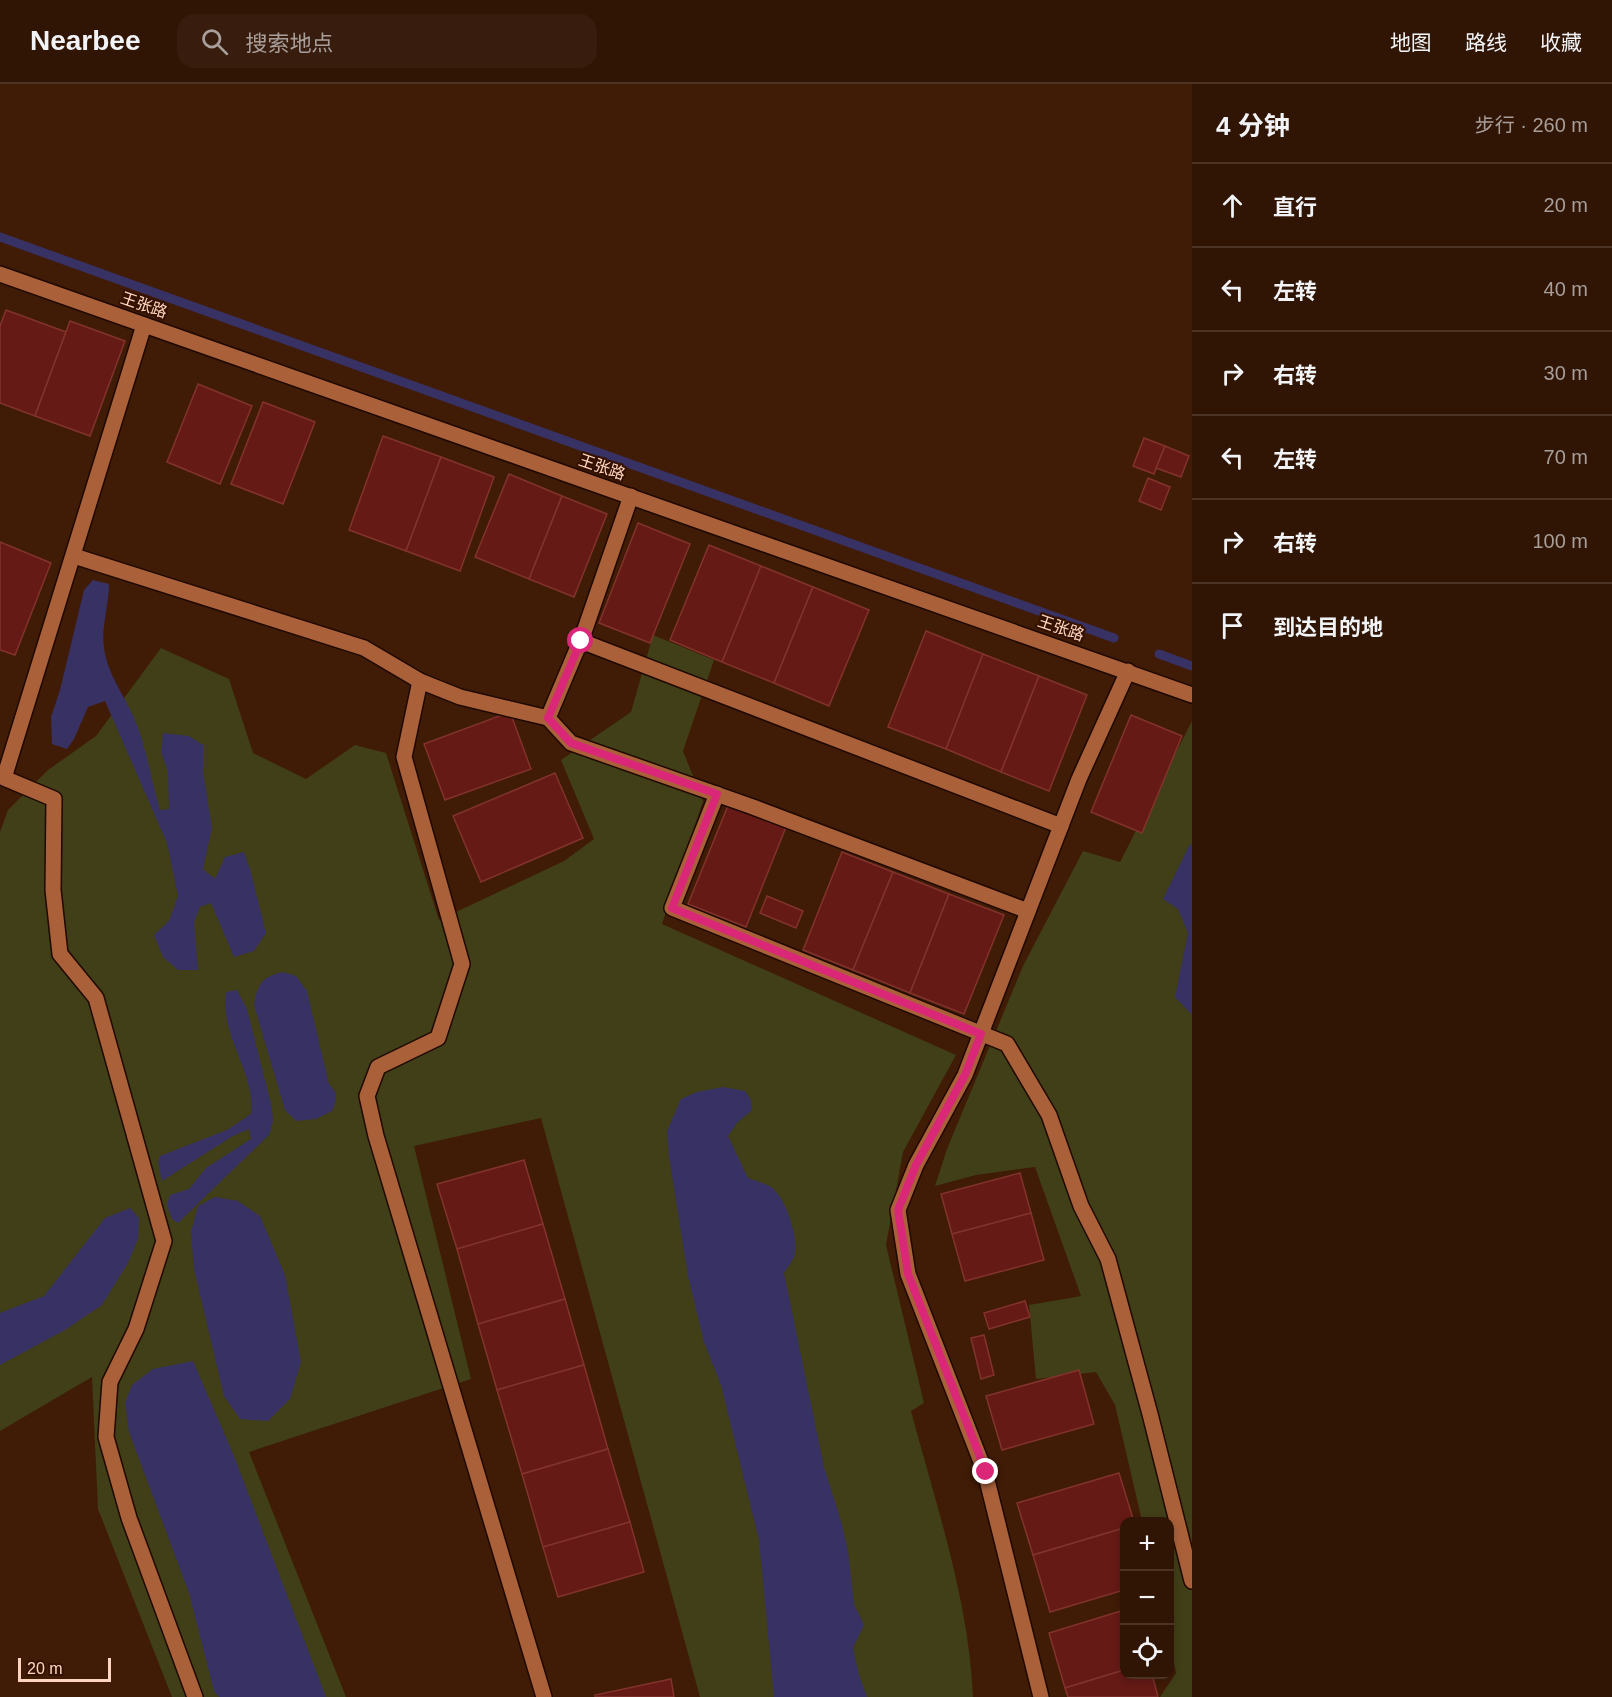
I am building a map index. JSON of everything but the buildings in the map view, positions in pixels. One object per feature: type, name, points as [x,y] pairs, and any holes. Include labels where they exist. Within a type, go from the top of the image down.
[{"type":"street","name":"王张路","points":[[0,274],[1192,694]]},
{"type":"street","points":[[144,325],[4,778],[54,799],[53,890],[60,954],[96,998],[164,1241],[136,1329],[110,1382],[106,1437],[129,1518],[195,1697]]},
{"type":"street","points":[[548,718],[581,641],[631,496]]},
{"type":"street","points":[[74,556],[364,648],[420,681],[460,697],[548,718],[571,743],[717,794],[1028,911]]},
{"type":"street","points":[[581,641],[1061,826]]},
{"type":"street","points":[[1041,1697],[986,1472],[908,1274],[898,1210],[916,1165],[965,1075],[1079,779],[1128,671]]},
{"type":"street","points":[[420,681],[404,757],[462,964],[438,1038],[378,1067],[367,1096],[376,1136],[544,1697]]},
{"type":"street","points":[[717,794],[672,908],[1007,1044],[1050,1115],[1081,1206],[1108,1259],[1192,1581]]},
{"type":"shaded area","points":[[93,580],[109,584],[104,632],[106,659],[137,725],[160,810],[169,809],[168,772],[161,752],[163,733],[189,736],[203,745],[203,771],[212,828],[203,869],[215,879],[225,857],[244,852],[266,933],[254,951],[234,957],[211,903],[200,907],[194,922],[198,970],[178,970],[163,957],[154,935],[169,921],[178,896],[167,843],[105,701],[88,707],[67,749],[52,744],[51,717],[60,690],[84,590]]},
{"type":"shaded area","points":[[653,635],[714,660],[683,751],[703,801],[662,924],[956,1055],[903,1152],[886,1245],[924,1403],[911,1411],[941,1517],[958,1589],[970,1661],[973,1697],[700,1697],[541,1118],[414,1146],[471,1379],[249,1452],[346,1697],[172,1697],[98,1509],[92,1377],[0,1431],[0,832],[8,810],[48,770],[96,736],[161,648],[229,679],[253,753],[306,779],[355,745],[386,753],[439,920],[564,861],[594,839],[561,760],[631,712]]},
{"type":"shaded area","points":[[1192,721],[1192,1697],[1160,1697],[1176,1673],[1174,1664],[1174,1517],[1141,1517],[1115,1405],[1096,1372],[1036,1379],[1029,1305],[1081,1296],[1035,1167],[976,1175],[935,1186],[947,1149],[1023,966],[1083,851],[1120,862]]},
{"type":"shaded area","points":[[1190,844],[1192,845],[1192,1015],[1175,997],[1188,933],[1178,909],[1163,899]]},
{"type":"shaded area","points":[[283,972],[296,976],[307,991],[329,1084],[336,1093],[332,1111],[316,1119],[296,1121],[285,1110],[254,1005],[262,982],[270,976]]},
{"type":"shaded area","points":[[237,990],[247,1009],[272,1108],[273,1122],[269,1135],[178,1223],[172,1219],[167,1205],[170,1195],[189,1189],[206,1168],[251,1139],[249,1129],[233,1136],[162,1181],[158,1162],[160,1156],[227,1130],[251,1114],[248,1084],[232,1039],[225,1008],[226,992]]},
{"type":"shaded area","points":[[723,1087],[745,1091],[751,1100],[752,1110],[737,1123],[728,1136],[748,1178],[769,1186],[777,1192],[793,1230],[794,1257],[784,1273],[824,1467],[848,1551],[854,1604],[864,1625],[853,1648],[867,1697],[774,1697],[759,1540],[721,1385],[704,1342],[688,1276],[669,1157],[667,1131],[681,1099],[697,1092]]},
{"type":"shaded area","points":[[215,1197],[238,1201],[260,1216],[285,1275],[301,1362],[290,1399],[268,1421],[240,1419],[224,1396],[194,1269],[191,1232],[198,1206]]},
{"type":"shaded area","points":[[130,1208],[139,1218],[138,1239],[128,1263],[102,1305],[65,1330],[0,1365],[0,1313],[44,1296],[105,1218]]},
{"type":"shaded area","points":[[193,1361],[234,1456],[326,1697],[219,1697],[214,1691],[189,1593],[129,1432],[125,1403],[132,1385],[153,1369]]},
{"type":"waterway","points":[[0,237],[1114,638]]},
{"type":"waterway","points":[[1159,654],[1192,666]]},
{"type":"route","points":[[581,641],[548,718],[571,743],[717,794],[672,908],[981,1034],[965,1075],[916,1165],[898,1210],[908,1274],[986,1472]]}]
